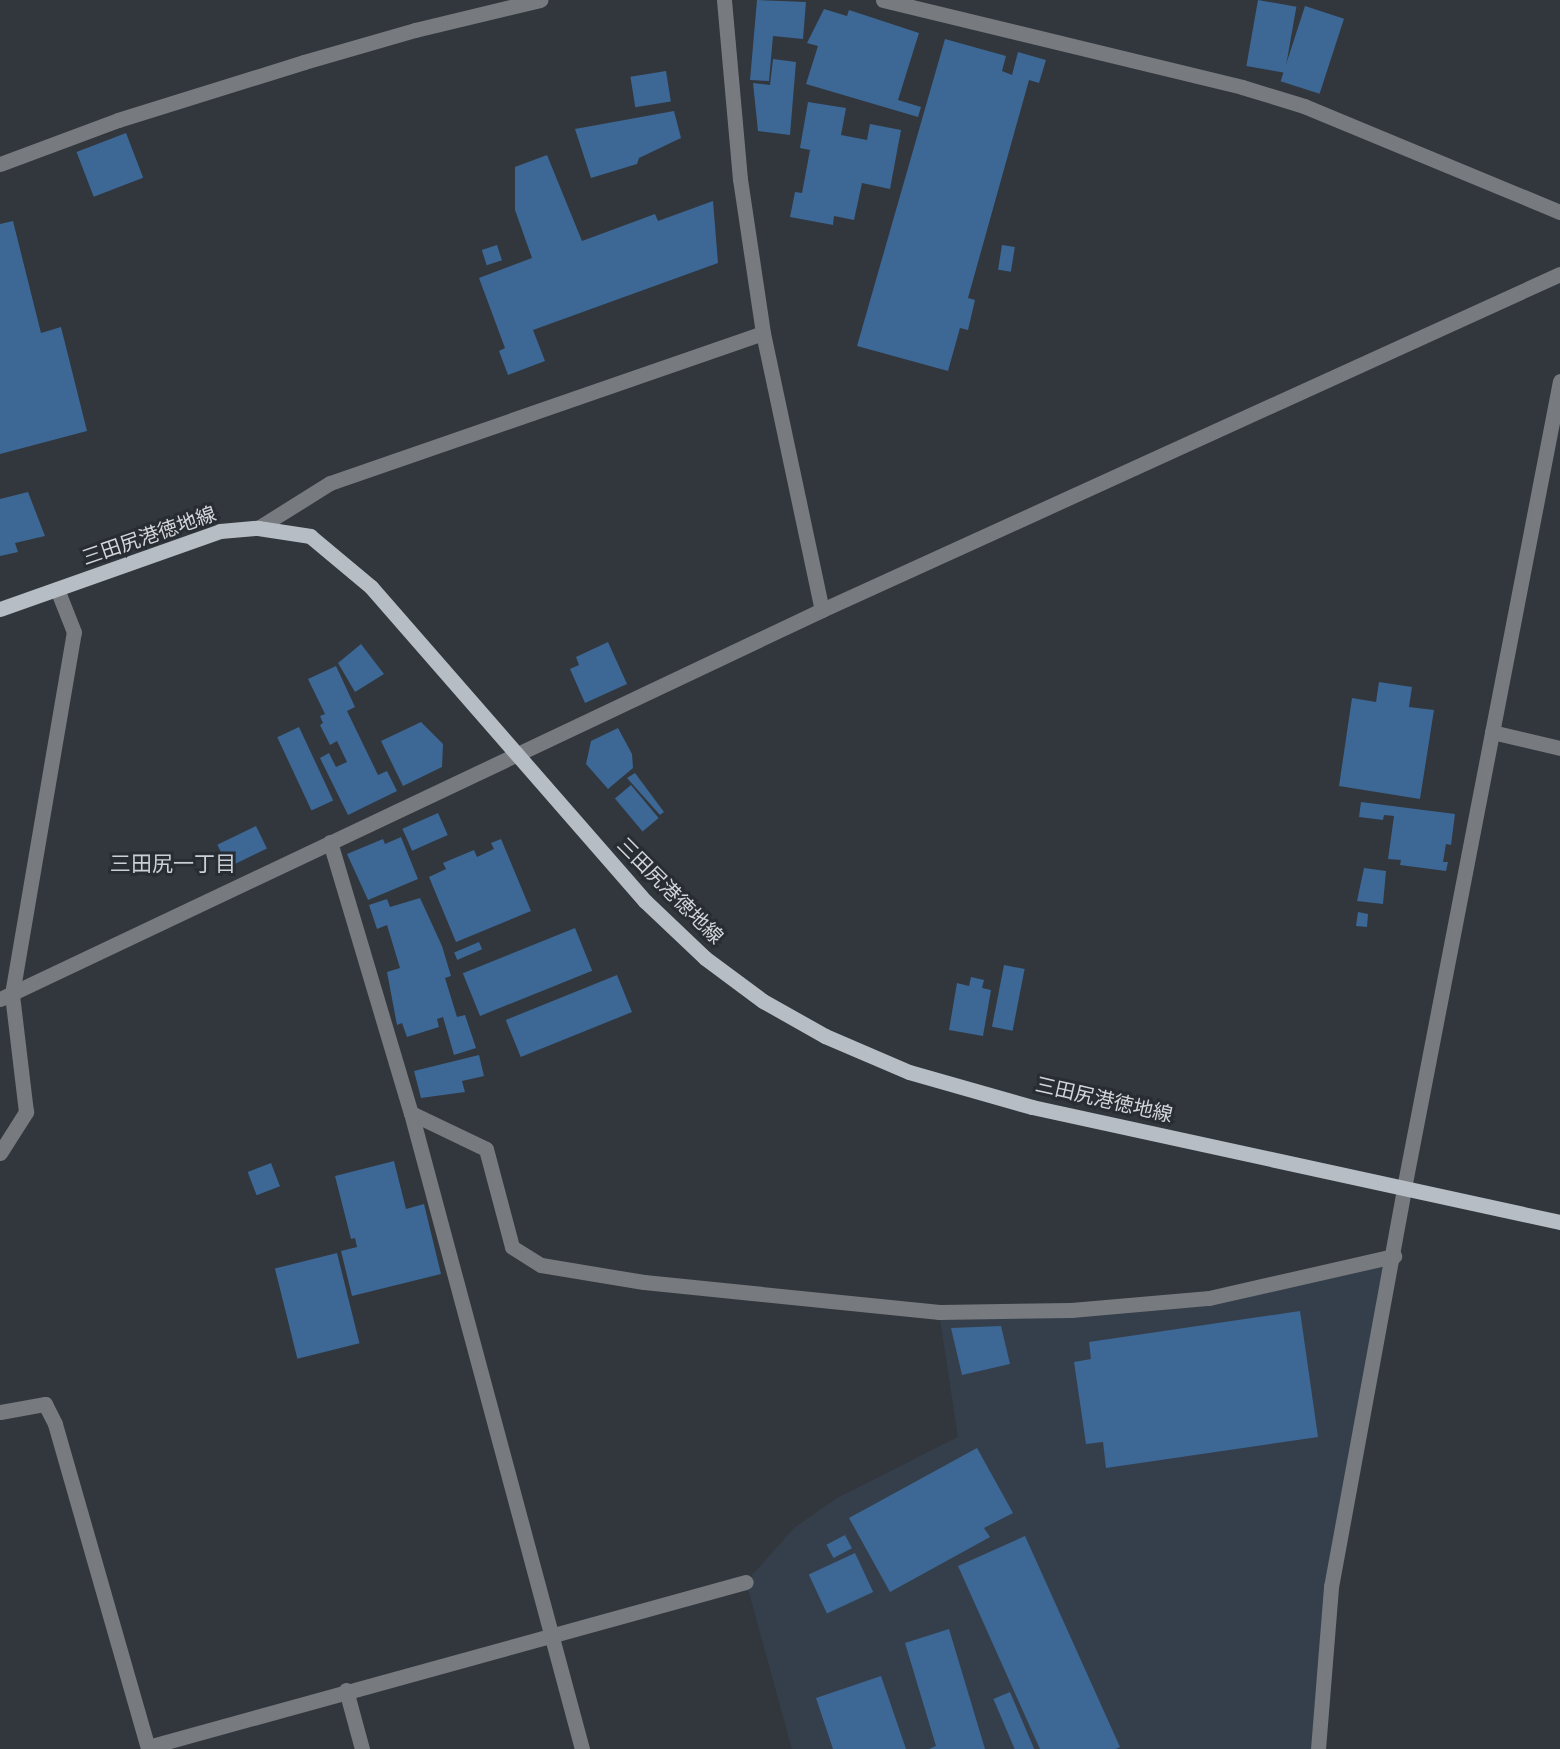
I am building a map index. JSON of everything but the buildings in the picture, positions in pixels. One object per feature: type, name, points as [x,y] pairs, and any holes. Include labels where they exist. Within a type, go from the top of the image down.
[{"type":"main road","name":"三田尻港徳地線","points":[[0,609],[220,531],[258,528],[310,536],[335,554],[371,587],[645,902],[705,958],[763,1000],[825,1036],[909,1072],[1032,1107],[1560,1222]]},
{"type":"street","points":[[0,164],[118,120],[304,62],[415,30],[540,0]]},
{"type":"street","points":[[724,0],[740,179],[764,333],[822,610]]},
{"type":"street","points":[[883,0],[1197,76],[1304,106],[1560,212]]},
{"type":"street","points":[[6,997],[822,610],[1560,274]]},
{"type":"street","points":[[258,528],[330,483],[764,333]]},
{"type":"street","points":[[1318,1749],[1331,1587],[1394,1256],[1404,1188],[1560,381]]},
{"type":"street","points":[[0,1153],[26,1112],[6,997],[74,632],[57,589]]},
{"type":"street","points":[[1492,732],[1560,748]]},
{"type":"street","points":[[330,842],[411,1113],[582,1749]]},
{"type":"street","points":[[411,1113],[486,1149],[512,1247],[541,1265],[644,1282],[939,1312],[1071,1310],[1209,1298],[1394,1256]]},
{"type":"street","points":[[0,1412],[45,1404],[56,1424],[148,1748],[346,1690],[746,1582]]},
{"type":"street","points":[[346,1690],[362,1749]]},
{"type":"shaded area","points":[[1394,1256],[1331,1587],[1318,1749],[792,1749],[746,1582],[794,1528],[837,1498],[958,1437],[939,1312],[1209,1298]]},
{"type":"district","name":"三田尻一丁目","points":[[173,864]]}]
